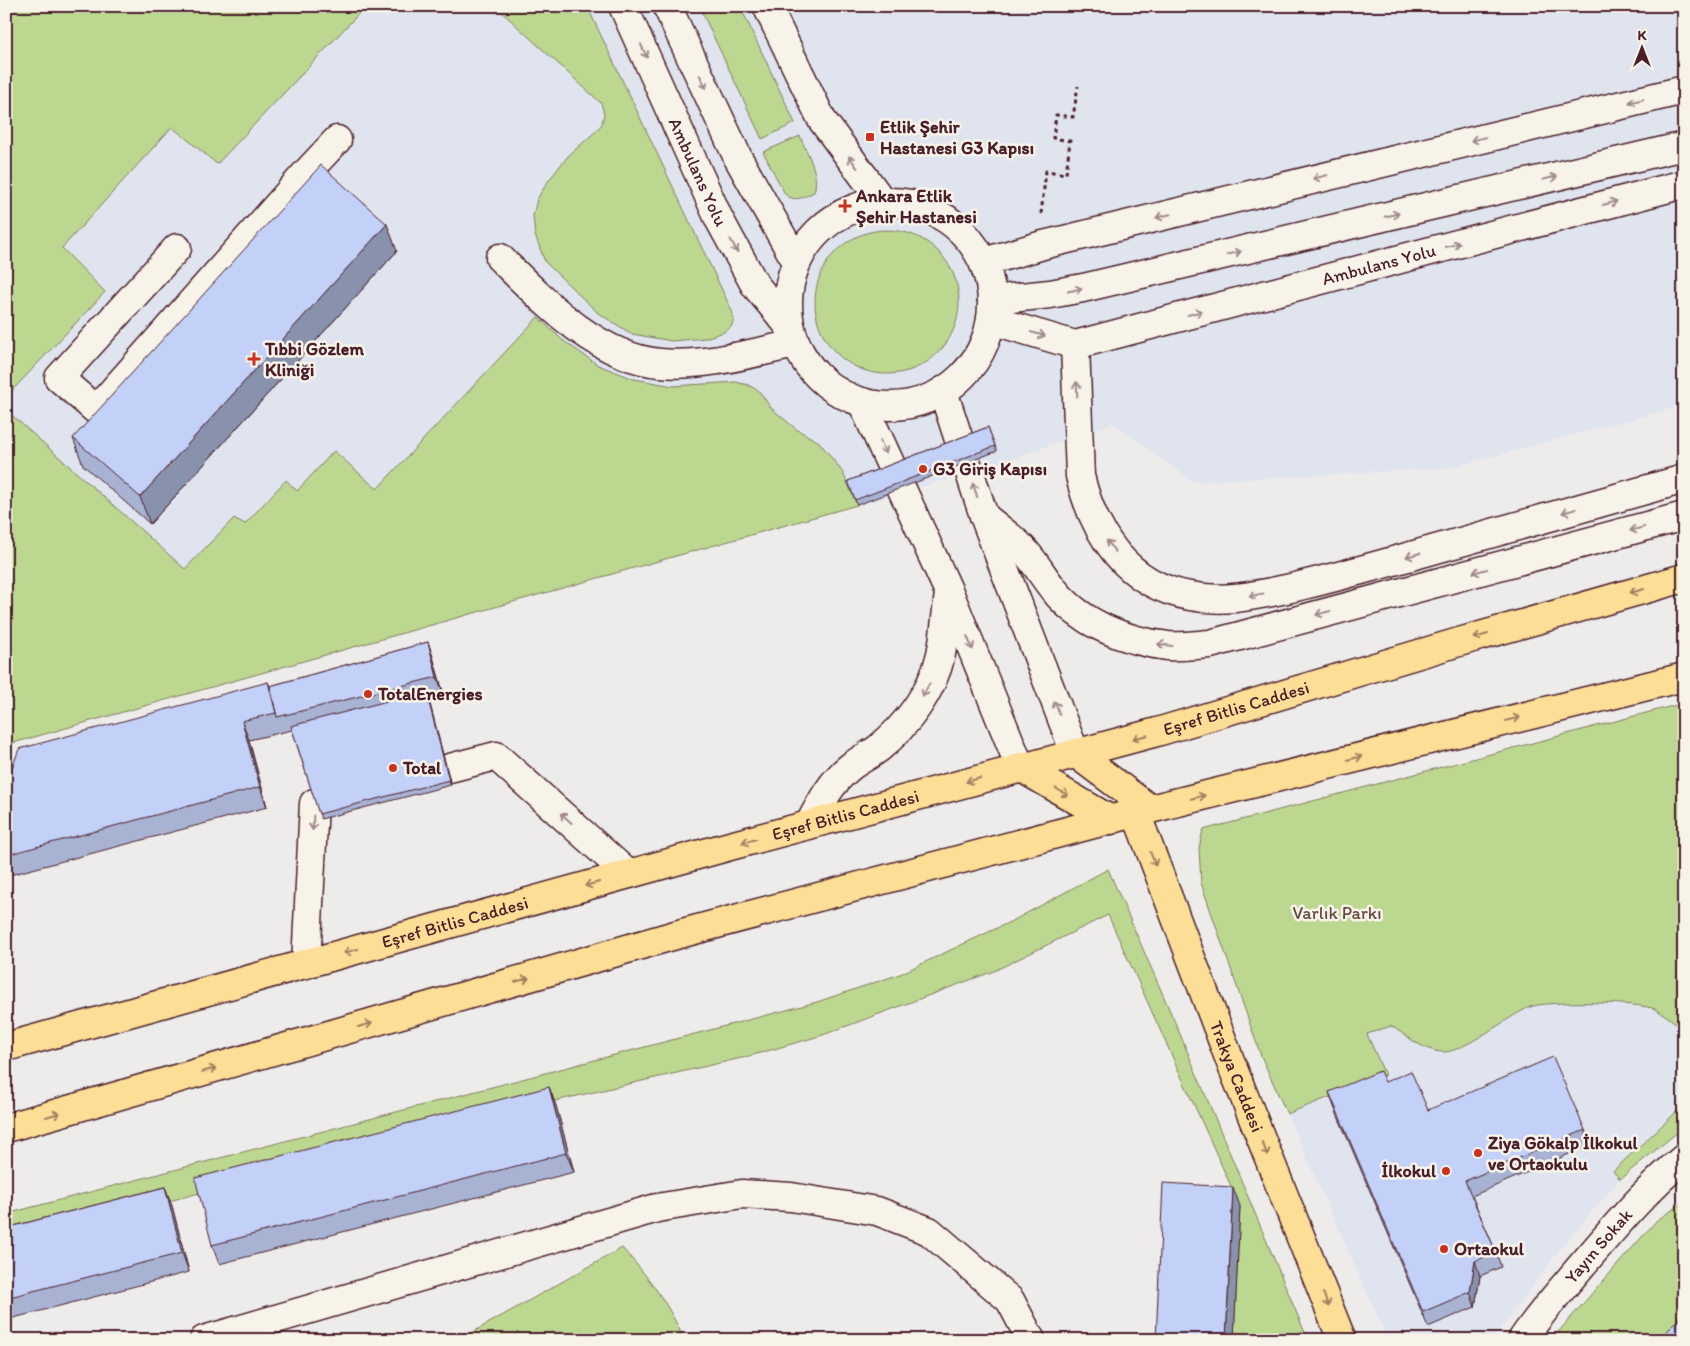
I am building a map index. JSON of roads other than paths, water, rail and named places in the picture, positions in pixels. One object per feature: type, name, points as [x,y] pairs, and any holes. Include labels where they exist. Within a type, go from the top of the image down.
[{"type":"main road","name":"Eşref Bitlis Caddesi","points":[[6,1047],[628,874],[1020,767],[1157,732],[1459,642],[1684,578]]},
{"type":"main road","points":[[6,1128],[679,934],[1132,814],[1684,677]]},
{"type":"main road","points":[[1075,753],[1132,814]]},
{"type":"main road","points":[[1020,767],[1132,814]]},
{"type":"main road","name":"Trakya Caddesi","points":[[1132,814],[1342,1340]]},
{"type":"street","name":"Ambulans Yolu","points":[[623,6],[719,219],[755,285],[792,336],[811,370],[834,390],[862,402],[893,406],[918,402],[942,391],[965,373],[982,348],[992,310]]},
{"type":"street","points":[[668,6],[738,158],[796,261]]},
{"type":"street","points":[[767,6],[822,120],[882,202]]},
{"type":"street","points":[[984,262],[1043,245],[1684,90]]},
{"type":"street","points":[[178,248],[59,378],[96,410],[307,172],[338,140]]},
{"type":"street","points":[[992,310],[1050,294],[1083,288],[1684,146]]},
{"type":"street","name":"Ambulans Yolu","points":[[1075,345],[1684,184]]},
{"type":"street","points":[[500,258],[542,299],[582,330],[614,350],[635,358],[660,363],[687,363],[721,359],[792,336],[788,294],[796,261],[817,231],[847,211],[882,202],[914,204],[942,216],[967,236],[984,262],[992,310]]},
{"type":"street","points":[[992,310],[1075,345],[1080,476],[1085,496],[1096,522],[1110,547],[1128,566],[1152,583],[1189,596],[1214,600],[1241,598],[1330,579],[1684,479]]},
{"type":"street","points":[[942,391],[984,516],[1075,753]]},
{"type":"street","points":[[862,402],[949,592],[1020,767]]},
{"type":"street","points":[[984,516],[1021,546],[1055,591],[1075,610],[1098,625],[1122,636],[1170,646],[1210,644],[1684,516]]},
{"type":"street","points":[[809,825],[832,786],[850,767],[878,749],[903,726],[919,703],[933,678],[941,655],[949,592]]},
{"type":"street","points":[[306,964],[314,802],[496,756],[628,874]]},
{"type":"street","name":"Yayın Sokak","points":[[1522,1340],[1609,1233],[1684,1158]]},
{"type":"street","points":[[204,1340],[658,1208],[742,1194],[791,1197],[877,1211],[929,1231],[1010,1300],[1031,1340]]},
{"type":"place","name":"Etlik Şehir Hastanesi G3 Kapısı","points":[[870,137]]},
{"type":"place","name":"Ankara Etlik Şehir Hastanesi","points":[[845,206]]},
{"type":"place","name":"Tıbbi Gözlem Kliniği","points":[[254,359]]},
{"type":"place","name":"G3 Giriş Kapısı","points":[[923,469]]},
{"type":"place","name":"TotalEnergies","points":[[368,694]]},
{"type":"place","name":"Total","points":[[393,768]]},
{"type":"place","name":"Ziya Gökalp İlkokul ve Ortaokulu","points":[[1478,1153]]},
{"type":"place","name":"İlkokul","points":[[1446,1171]]},
{"type":"place","name":"Ortaokul","points":[[1444,1249]]},
{"type":"park label","name":"Varlık Parkı","points":[[1337,913]]}]
